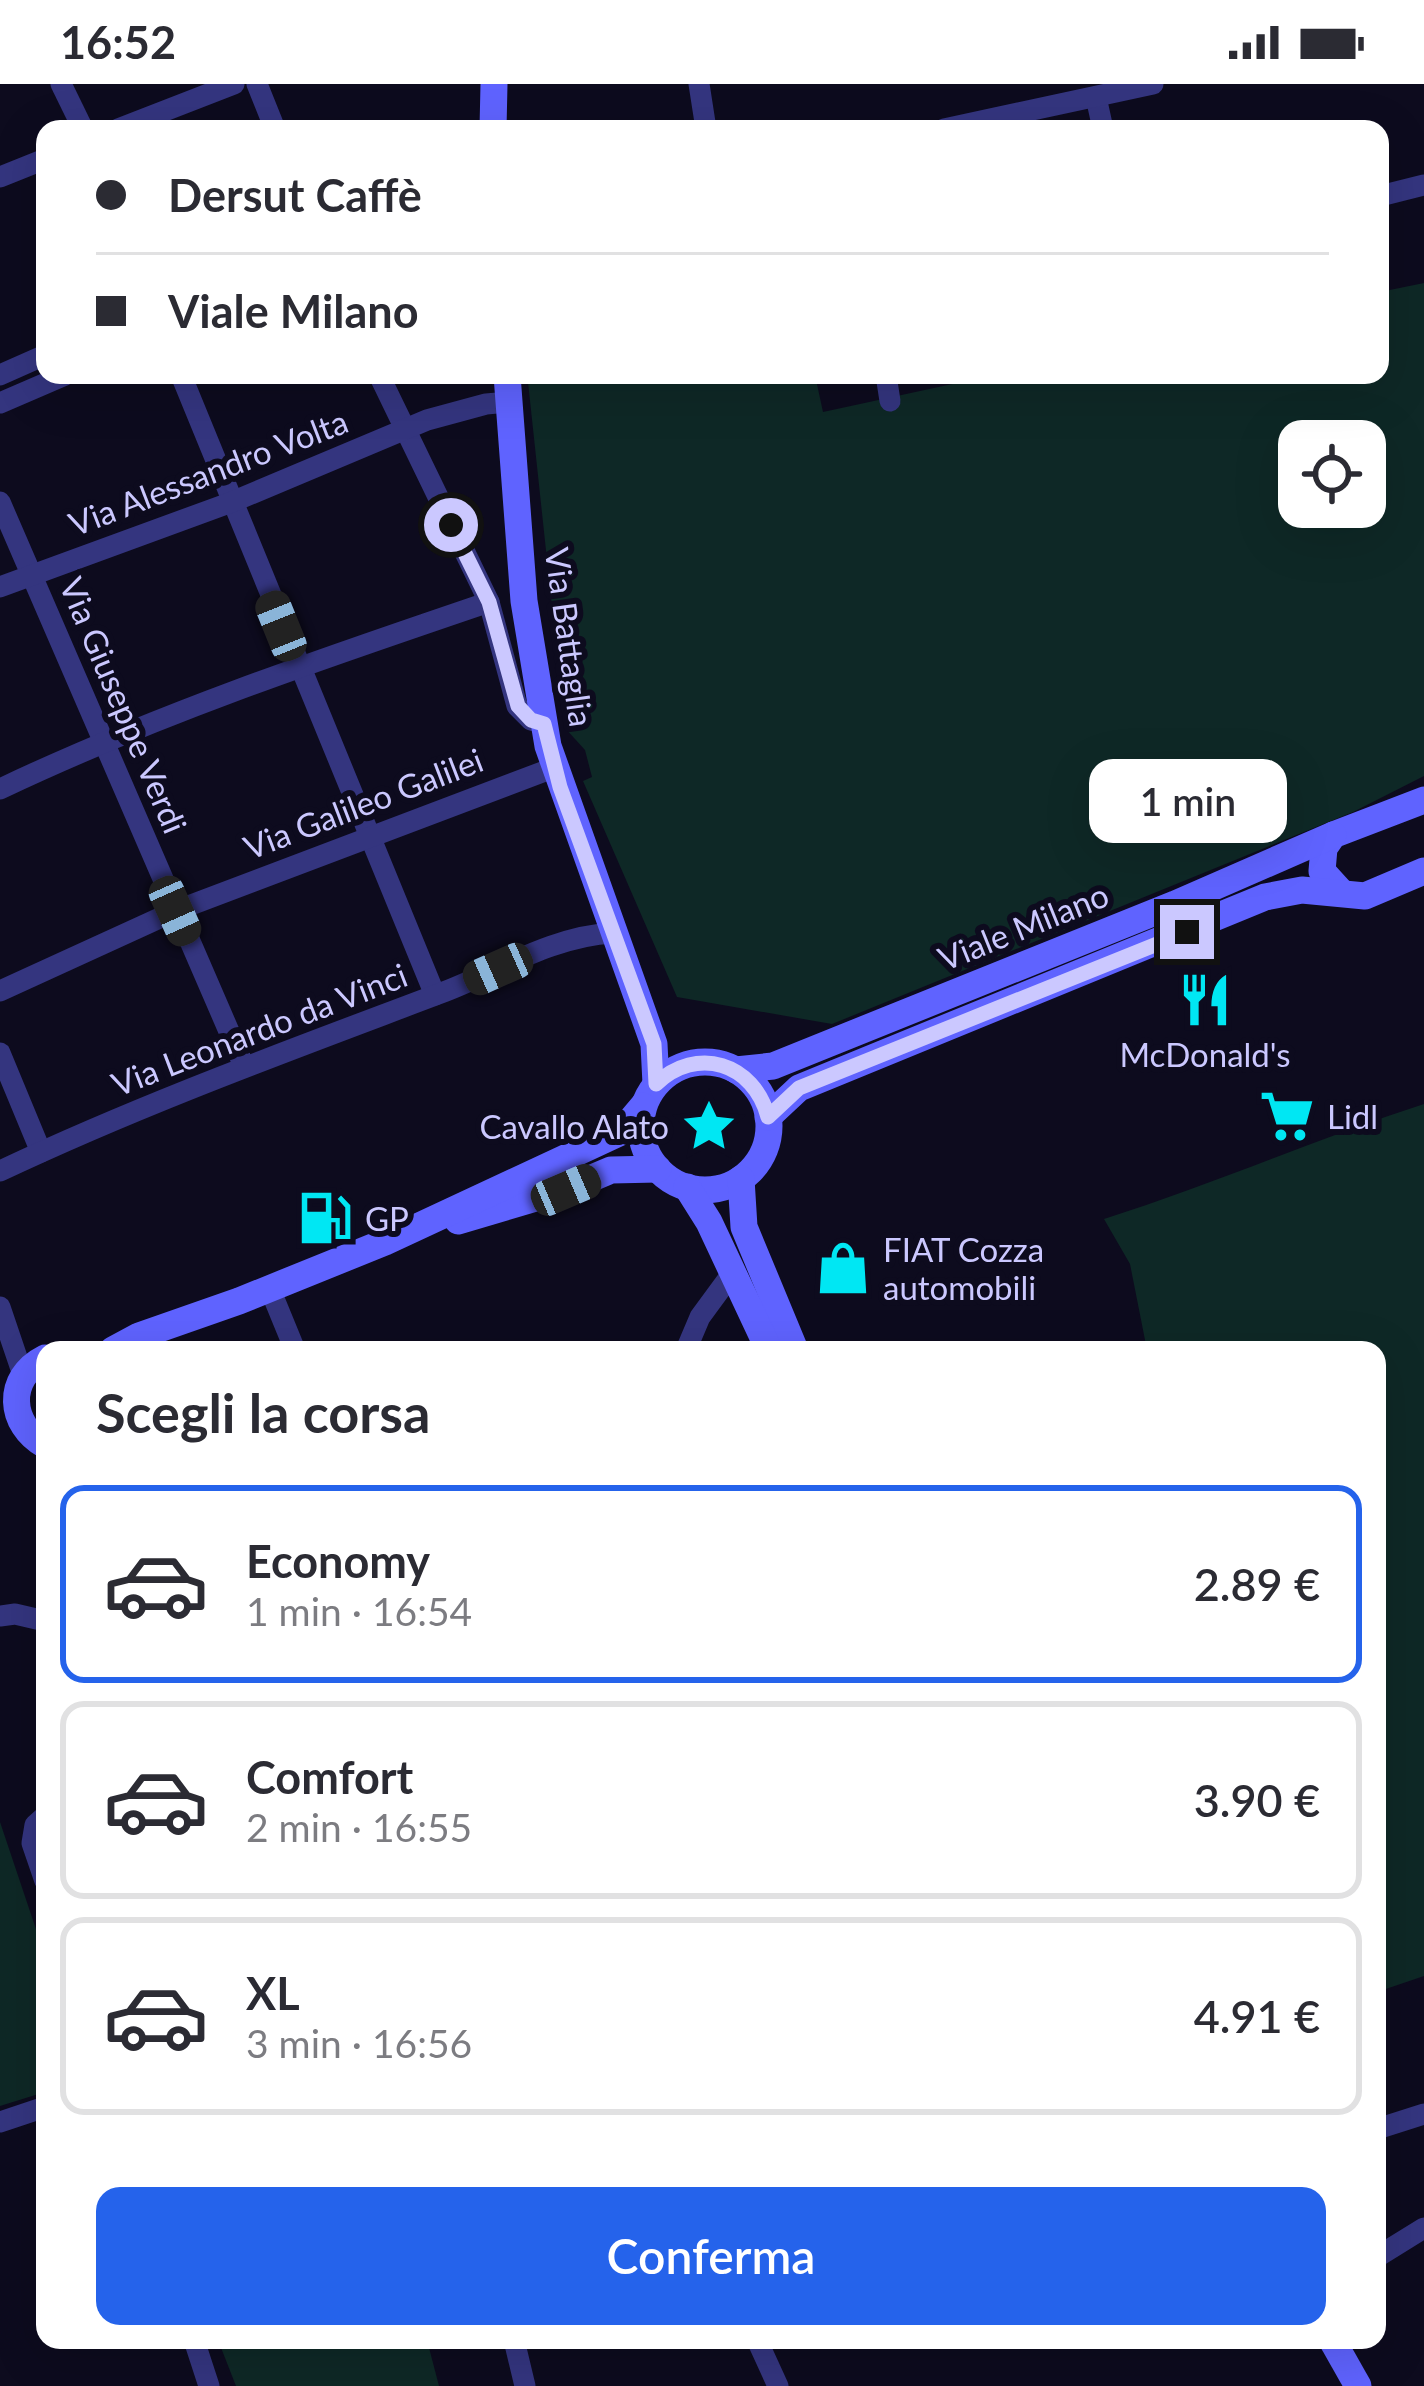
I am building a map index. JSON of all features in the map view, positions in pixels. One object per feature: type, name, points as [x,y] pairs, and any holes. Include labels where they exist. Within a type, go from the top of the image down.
[{"type":"main road","points":[[493,120],[494,84]]},
{"type":"main road","name":"Via Battaglia","points":[[508,389],[524,601],[544,724],[554,767],[654,1044],[650,1095]]},
{"type":"main road","name":"Viale Milano","points":[[699,1062],[736,1070],[773,1066],[1424,800]]},
{"type":"main road","points":[[1333,835],[1324,848],[1322,871],[1342,893]]},
{"type":"main road","name":"Viale Milano","points":[[768,1117],[799,1088],[1265,897],[1302,890],[1365,896],[1421,876]]},
{"type":"main road","name":"Via Battaglia","points":[[602,901],[662,1033],[699,1062]]},
{"type":"main road","points":[[130,1341],[385,1242],[621,1132],[676,1069],[699,1062]]},
{"type":"main road","points":[[650,1095],[642,1139],[658,1169],[687,1187],[715,1189],[741,1179],[763,1151],[768,1117],[754,1085],[736,1070]]},
{"type":"main road","points":[[385,1242],[566,1190],[611,1171],[658,1169]]},
{"type":"main road","points":[[741,1179],[744,1227],[791,1341]]},
{"type":"main road","points":[[687,1187],[765,1341]]},
{"type":"main road","points":[[177,1341],[239,1301]]},
{"type":"main road","points":[[26,1375],[10,1424],[36,1442]]},
{"type":"main road","points":[[1337,2349],[1358,2386]]},
{"type":"street","points":[[61,84],[79,120]]},
{"type":"street","points":[[141,120],[234,84]]},
{"type":"street","points":[[257,84],[271,120]]},
{"type":"street","points":[[699,84],[705,120]]},
{"type":"street","points":[[987,120],[1153,84]]},
{"type":"street","points":[[1096,97],[1101,120]]},
{"type":"street","points":[[0,177],[36,163]]},
{"type":"street","points":[[1389,194],[1424,185]]},
{"type":"street","points":[[0,375],[36,360]]},
{"type":"street","points":[[0,403],[44,384]]},
{"type":"street","points":[[185,384],[435,995]]},
{"type":"street","points":[[383,384],[489,602],[514,699],[523,714],[544,724]]},
{"type":"street","points":[[887,384],[890,401]]},
{"type":"street","name":"Via Alessandro Volta","points":[[0,587],[485,404],[508,389]]},
{"type":"street","name":"Via Giuseppe Verdi","points":[[0,502],[244,1066]]},
{"type":"street","points":[[0,789],[101,741],[489,602]]},
{"type":"street","name":"Via Galileo Galilei","points":[[0,991],[175,911],[554,767]]},
{"type":"street","name":"Via Leonardo da Vinci","points":[[0,1171],[244,1066],[540,951],[590,934],[613,933]]},
{"type":"street","points":[[0,1052],[41,1152]]},
{"type":"street","points":[[690,1341],[700,1317],[733,1272]]},
{"type":"street","points":[[270,1289],[291,1341]]},
{"type":"street","points":[[0,1307],[26,1375]]},
{"type":"street","points":[[0,1616],[36,1619]]},
{"type":"street","points":[[36,1823],[32,1843],[36,1855]]},
{"type":"street","points":[[0,2122],[36,2110]]},
{"type":"street","points":[[1386,2126],[1424,2114]]},
{"type":"street","points":[[1386,2251],[1424,2228]]},
{"type":"street","points":[[197,2349],[209,2386]]},
{"type":"street","points":[[516,2349],[525,2386]]},
{"type":"street","points":[[761,2349],[778,2386]]},
{"type":"green space","points":[[1424,283],[1424,776],[1353,812],[832,1024],[677,997],[583,781],[592,777],[585,750],[565,728],[528,384],[817,384],[823,412],[952,384],[1389,384],[1389,290]]},
{"type":"green space","points":[[1424,1104],[1424,1976],[1386,1989],[1386,1341],[1145,1341],[1130,1264],[1104,1219]]},
{"type":"green space","points":[[0,1822],[36,1929],[36,2095],[0,2106]]},
{"type":"green space","points":[[222,2349],[429,2349],[439,2386],[236,2386]]},
{"type":"place","name":"McDonald's","points":[[1205,1000]]},
{"type":"place","name":"Lidl","points":[[1287,1116]]},
{"type":"place","name":"Cavallo Alato","points":[[709,1126]]},
{"type":"place","name":"GP","points":[[325,1218]]},
{"type":"place","name":"FIAT Cozza automobili","points":[[843,1268]]},
{"type":"route","points":[[451,525],[489,602],[514,699],[523,714],[544,724],[560,787],[654,1044],[656,1084],[687,1064],[728,1066],[754,1085],[768,1117],[799,1088],[1187,932]]}]
